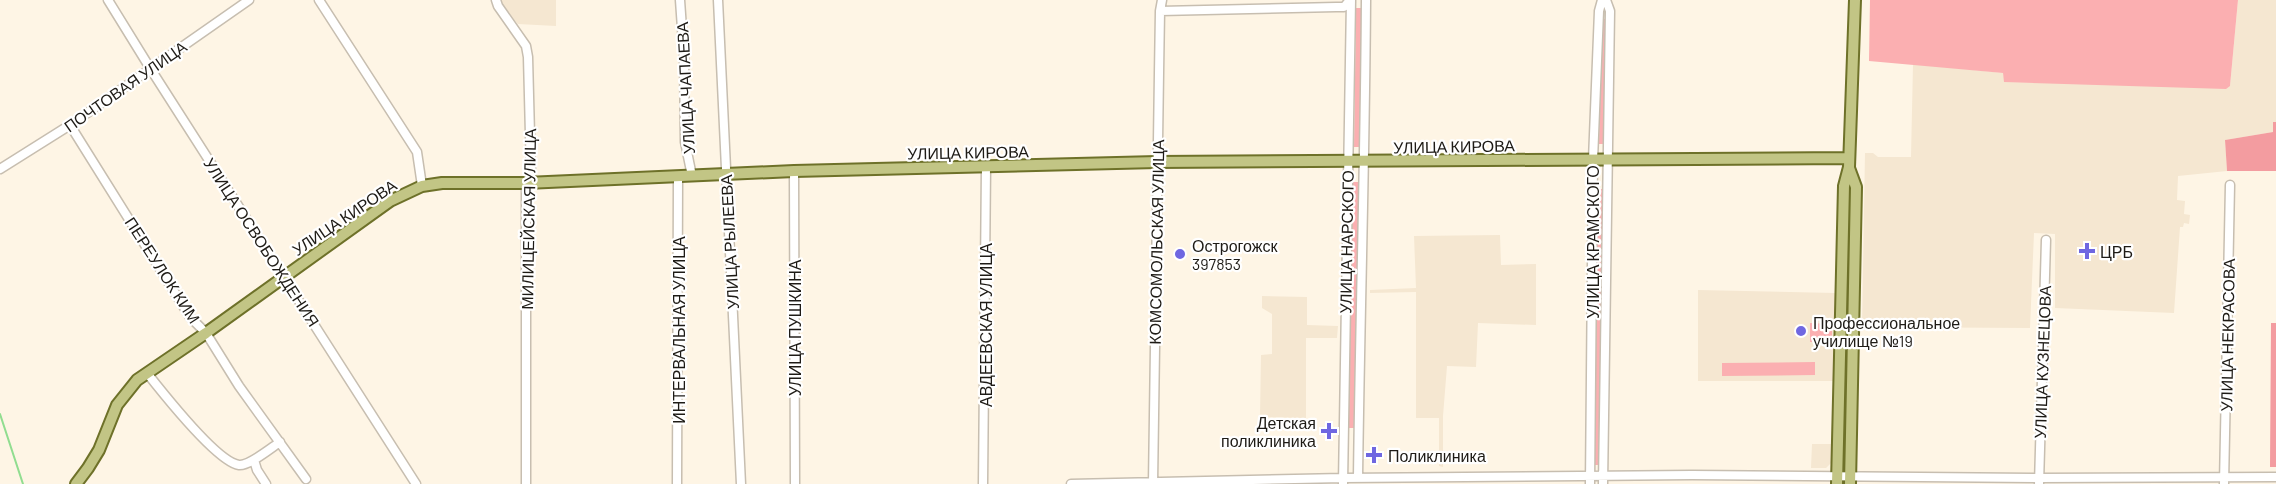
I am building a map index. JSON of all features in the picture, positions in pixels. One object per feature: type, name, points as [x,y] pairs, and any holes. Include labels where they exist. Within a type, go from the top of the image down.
[{"type":"main road","points":[[1837,480],[1844,186],[1849,163],[1855,0]]},
{"type":"main road","name":"УЛИЦА КИРОВА","points":[[76,484],[94,460],[123,395],[147,373],[390,201],[422,186],[442,183],[526,183],[794,171],[1157,162],[1608,159],[1849,163]]},
{"type":"main road","points":[[1849,163],[1856,187],[1850,480]]},
{"type":"street","name":"УЛИЦА ОСВОБОЖДЕНИЯ","points":[[108,0],[416,484]]},
{"type":"street","name":"ПОЧТОВАЯ УЛИЦА","points":[[0,169],[70,125],[249,0]]},
{"type":"street","points":[[319,0],[417,152],[422,186]]},
{"type":"street","name":"МИЛИЦЕЙСКАЯ УЛИЦА","points":[[496,0],[526,46],[528,57],[531,178],[526,183],[526,484]]},
{"type":"street","name":"УЛИЦА ЧАПАЕВА","points":[[680,0],[684,57],[685,142],[692,176]]},
{"type":"street","name":"УЛИЦА РЫЛЕЕВА","points":[[718,0],[741,484]]},
{"type":"street","name":"КОМСОМОЛЬСКАЯ УЛИЦА","points":[[1153,483],[1157,162],[1162,0]]},
{"type":"street","points":[[1160,11],[1344,7],[1350,0]]},
{"type":"street","name":"УЛИЦА НАРСКОГО","points":[[1343,481],[1350,0]]},
{"type":"street","name":"УЛИЦА НАРСКОГО","points":[[1358,478],[1366,0]]},
{"type":"street","name":"УЛИЦА КРАМСКОГО","points":[[1603,480],[1610,12],[1604,0]]},
{"type":"street","name":"УЛИЦА КРАМСКОГО","points":[[1590,480],[1593,160],[1599,10],[1604,0]]},
{"type":"street","name":"ПЕРЕУЛОК КИМ","points":[[70,125],[138,230],[179,301],[190,317],[206,333],[239,386],[306,479]]},
{"type":"street","name":"АВДЕЕВСКАЯ УЛИЦА","points":[[983,484],[986,166]]},
{"type":"street","name":"УЛИЦА ПУШКИНА","points":[[794,171],[795,484]]},
{"type":"street","name":"ИНТЕРВАЛЬНАЯ УЛИЦА","points":[[677,484],[678,176]]},
{"type":"street","name":"УЛИЦА НЕКРАСОВА","points":[[2224,480],[2230,185]]},
{"type":"street","name":"УЛИЦА КУЗНЕЦОВА","points":[[2039,481],[2046,240]]},
{"type":"street","points":[[147,373],[190,425],[217,451],[237,464],[241,465],[254,460],[280,442]]},
{"type":"street","points":[[254,460],[266,484]]},
{"type":"street","points":[[1071,484],[1343,481],[1358,478],[2039,481],[2224,480],[2276,477]]},
{"type":"shaded area","points":[[502,0],[556,0],[556,26],[518,24],[502,8]]},
{"type":"shaded area","points":[[1870,0],[2238,0],[2230,86],[2226,89],[2004,82],[2003,73],[1869,61]]},
{"type":"shaded area","points":[[2238,0],[2276,0],[2276,122],[2273,123],[2273,132],[2225,140],[2227,171],[2178,176],[2177,200],[2185,201],[2184,214],[2190,215],[2189,224],[2184,223],[2183,227],[2180,227],[2174,313],[2055,308],[2055,234],[2034,233],[2030,328],[1862,327],[1865,153],[1873,153],[1878,157],[1911,157],[1913,64],[2003,73],[2005,82],[2230,86]]},
{"type":"shaded area","points":[[1356,8],[1362,8],[1361,147],[1354,147]]},
{"type":"shaded area","points":[[1601,19],[1606,19],[1604,144],[1599,144]]},
{"type":"shaded area","points":[[2273,122],[2276,122],[2276,171],[2227,171],[2225,140],[2273,132]]},
{"type":"shaded area","points":[[1350,182],[1360,182],[1355,428],[1347,428]]},
{"type":"shaded area","points":[[1598,189],[1605,189],[1600,465],[1593,465]]},
{"type":"shaded area","points":[[1847,204],[1852,204],[1848,457],[1841,456]]},
{"type":"shaded area","points":[[1500,235],[1501,265],[1536,264],[1536,325],[1478,323],[1476,367],[1447,366],[1443,416],[1443,467],[1439,466],[1439,418],[1416,418],[1416,292],[1370,293],[1370,290],[1416,288],[1414,236]]},
{"type":"shaded area","points":[[1698,290],[1836,293],[1833,381],[1698,381]]},
{"type":"shaded area","points":[[1262,296],[1307,297],[1307,325],[1338,326],[1337,338],[1306,338],[1306,418],[1260,417],[1261,355],[1272,354],[1272,314],[1262,308]]},
{"type":"shaded area","points":[[1810,323],[1832,324],[1832,342],[1810,342]]},
{"type":"shaded area","points":[[2271,323],[2276,323],[2276,467],[2270,467]]},
{"type":"shaded area","points":[[1815,362],[1815,375],[1722,376],[1722,363]]},
{"type":"shaded area","points":[[1812,444],[1832,444],[1831,463],[1826,468],[1811,468]]},
{"type":"waterway","points":[[0,414],[23,484]]},
{"type":"place","name":"ЦРБ","points":[[2087,251]]},
{"type":"place","name":"Острогожск 397853","points":[[1180,254]]},
{"type":"place","name":"Профессиональное училище №19","points":[[1801,331]]},
{"type":"place","name":"Детская поликлиника","points":[[1329,431]]},
{"type":"place","name":"Поликлиника","points":[[1374,455]]}]
